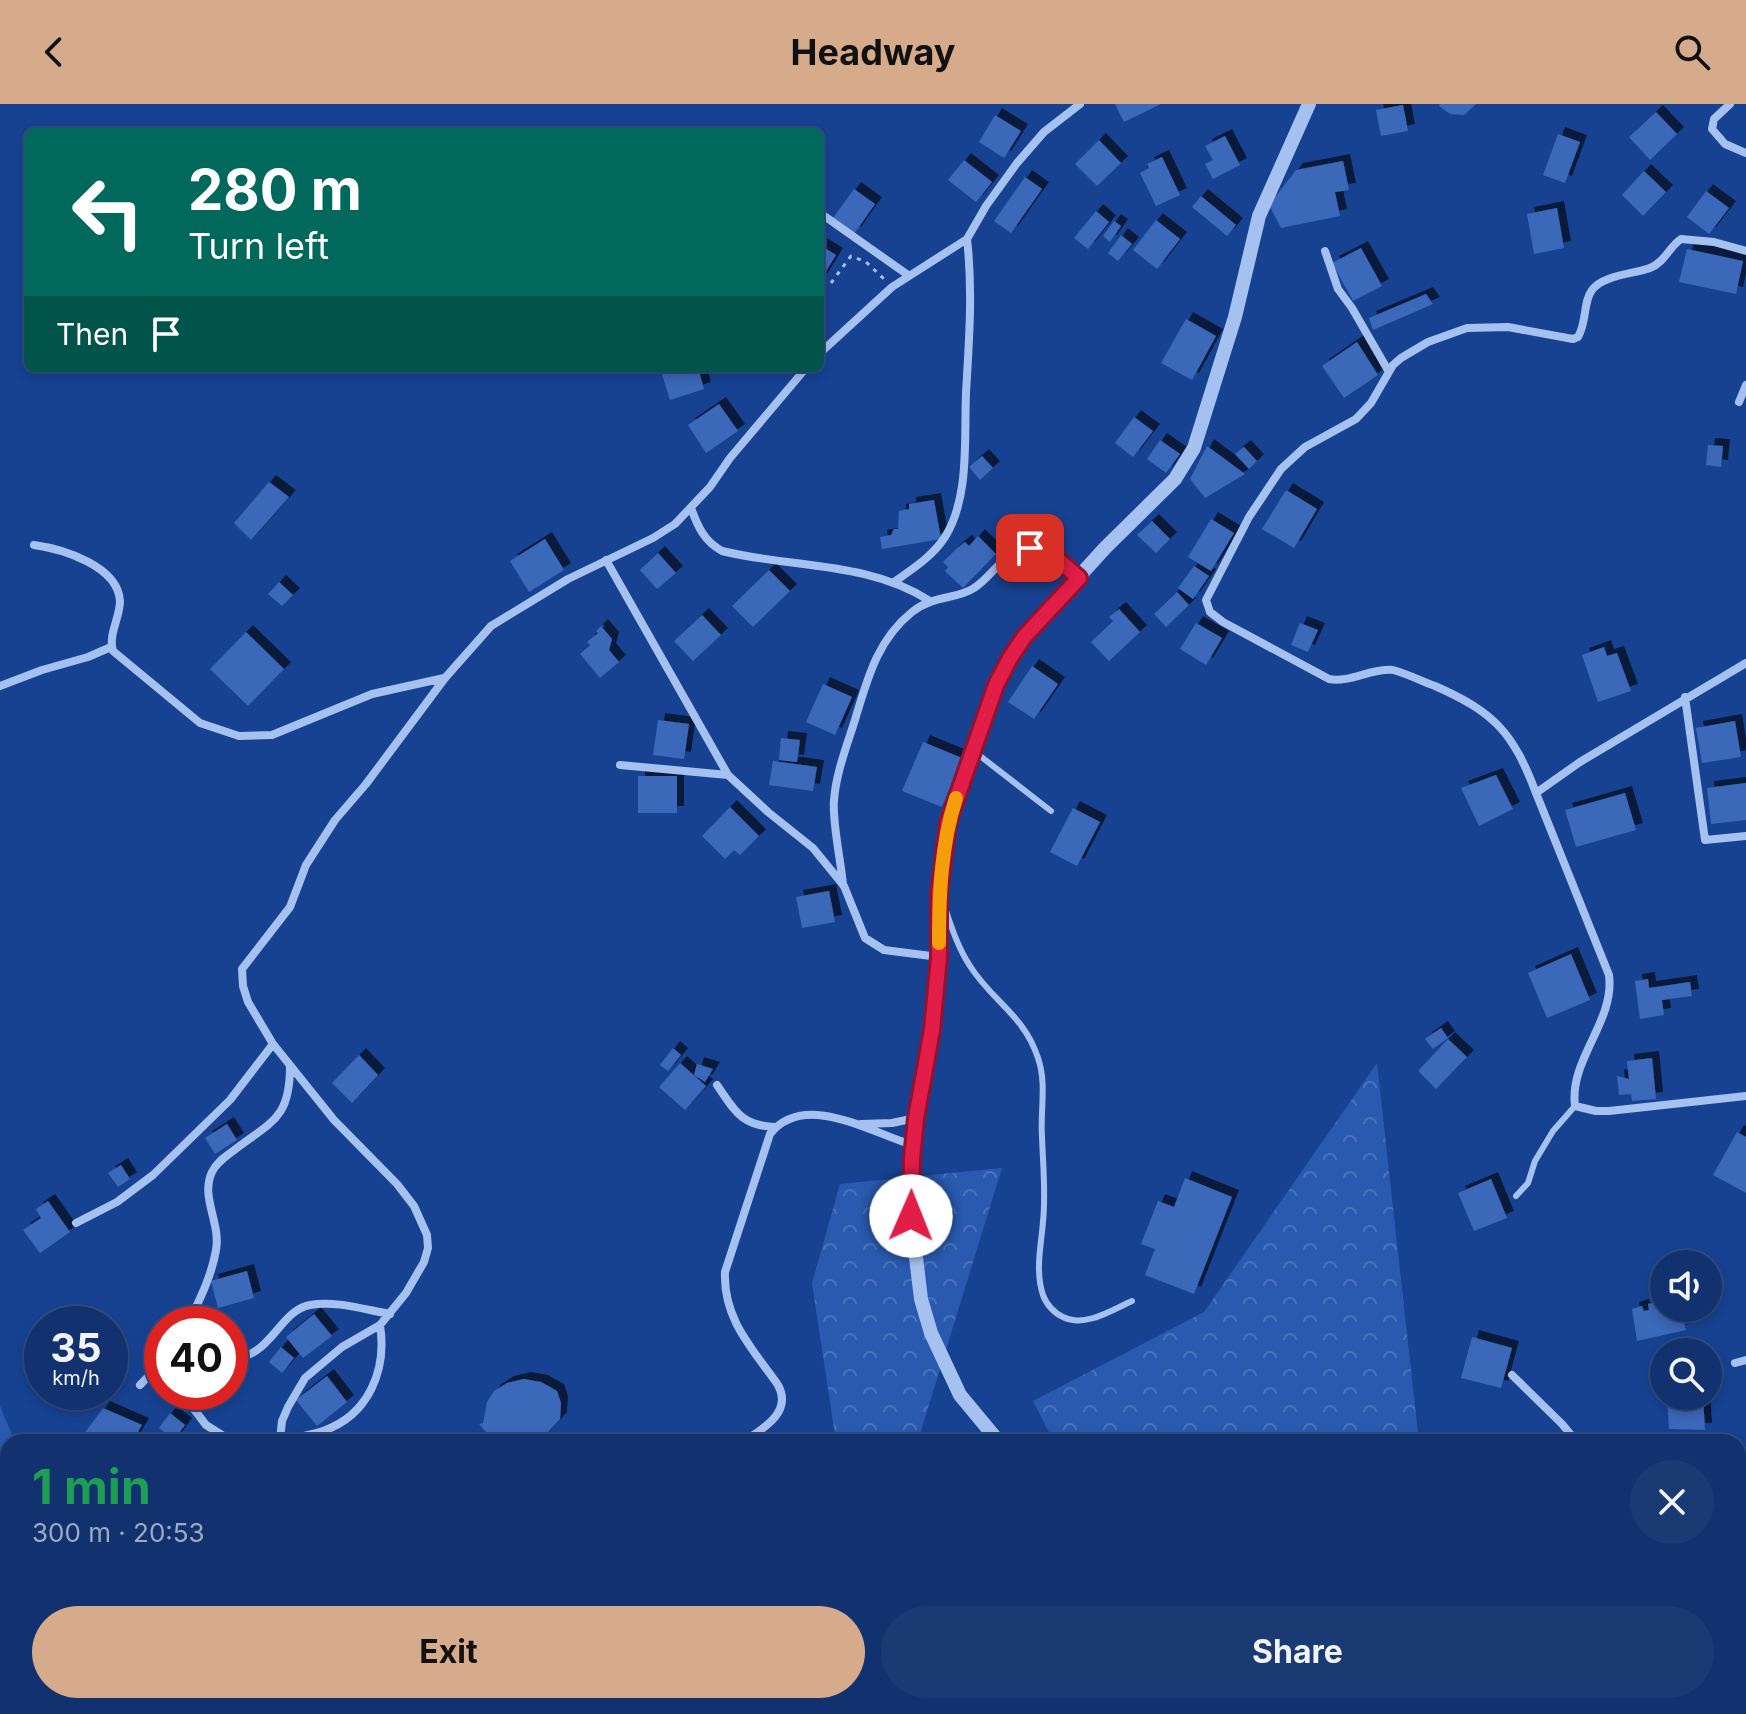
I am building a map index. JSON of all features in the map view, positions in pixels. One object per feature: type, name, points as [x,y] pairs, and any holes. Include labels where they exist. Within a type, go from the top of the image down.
[{"type":"street","points":[[824,349],[892,287],[967,239],[1017,163],[1044,132],[1080,104]]},
{"type":"street","points":[[992,1434],[960,1395],[941,1357],[921,1299],[911,1216],[913,1145],[932,1030],[939,957],[939,893],[948,823],[996,685],[1010,658],[1024,637],[1105,548],[1175,479],[1194,448],[1235,317],[1259,216],[1309,104]]},
{"type":"street","points":[[1730,104],[1717,114],[1712,129],[1725,144],[1746,153]]},
{"type":"street","points":[[824,216],[908,275]]},
{"type":"street","points":[[894,582],[938,546],[958,503],[971,301],[967,239]]},
{"type":"street","points":[[1746,251],[1714,242],[1681,239],[1657,265],[1603,282],[1594,288],[1589,296],[1584,326],[1578,337],[1568,340],[1508,327],[1467,328],[1452,331],[1411,351],[1389,372],[1371,403],[1356,419],[1305,447],[1281,469],[1249,517],[1206,600],[1207,607],[1223,622],[1329,679],[1393,670],[1467,700],[1502,728],[1515,747],[1536,793],[1606,964],[1610,982],[1606,1004],[1577,1077],[1575,1106],[1609,1111],[1746,1096]]},
{"type":"street","points":[[1325,251],[1338,289],[1389,372]]},
{"type":"street","points":[[279,1434],[288,1407],[305,1378],[342,1347],[380,1325],[418,1276],[428,1248],[423,1221],[397,1184],[334,1120],[273,1044],[248,1002],[242,969],[290,907],[306,865],[327,832],[445,678],[491,626],[568,579],[675,524],[803,372]]},
{"type":"street","points":[[1739,402],[1746,385]]},
{"type":"street","points":[[691,508],[703,535],[722,551],[817,565],[894,582],[930,601]]},
{"type":"street","points":[[34,545],[81,560],[112,579],[120,601],[111,647],[118,657],[200,723],[239,736],[272,735],[372,694],[445,678]]},
{"type":"street","points":[[939,957],[899,953],[872,944],[859,927],[844,886],[834,800],[866,678],[892,632],[912,613],[930,601],[971,590],[1004,560],[1022,549],[1055,557],[1079,578]]},
{"type":"street","points":[[606,560],[728,775],[813,848],[844,886]]},
{"type":"street","points":[[0,686],[111,647]]},
{"type":"street","points":[[1536,793],[1685,697],[1746,663]]},
{"type":"street","points":[[1685,697],[1705,840],[1746,836]]},
{"type":"street","points":[[620,765],[728,775]]},
{"type":"street","points":[[76,1223],[117,1202],[153,1175],[230,1100],[273,1044]]},
{"type":"street","points":[[196,1306],[216,1251],[217,1232],[208,1194],[213,1170],[221,1160],[276,1119],[285,1107],[289,1094],[290,1065]]},
{"type":"street","points":[[717,1085],[738,1115],[749,1123],[776,1127],[805,1115],[826,1115],[860,1124],[883,1136],[913,1145]]},
{"type":"street","points":[[860,1124],[892,1123],[916,1118]]},
{"type":"street","points":[[754,1434],[774,1420],[781,1409],[782,1393],[728,1308],[724,1291],[725,1272],[767,1140],[776,1127]]},
{"type":"street","points":[[248,1355],[266,1343],[292,1315],[309,1305],[330,1304],[390,1314]]},
{"type":"street","points":[[312,1434],[338,1425],[365,1399],[378,1378],[383,1359],[380,1325]]},
{"type":"street","points":[[1735,1363],[1746,1360]]},
{"type":"street","points":[[1512,1375],[1570,1434]]},
{"type":"street","points":[[140,1385],[144,1381]]},
{"type":"street","points":[[195,1410],[206,1425],[220,1434]]},
{"type":"lane","points":[[973,750],[1051,811]]},
{"type":"lane","points":[[939,893],[955,938],[970,967],[1012,1011],[1028,1034],[1039,1059],[1043,1083],[1041,1135],[1045,1172],[1039,1251],[1043,1295],[1062,1317],[1073,1320],[1101,1316],[1132,1301]]},
{"type":"lane","points":[[1516,1196],[1528,1183],[1535,1161],[1553,1131],[1575,1106]]},
{"type":"path","points":[[831,283],[851,256],[866,262],[892,287]]},
{"type":"green space","points":[[1377,1063],[1418,1434],[1050,1434],[1033,1401],[1204,1312]]},
{"type":"green space","points":[[1002,1168],[920,1434],[835,1434],[812,1283],[840,1184]]},
{"type":"green space","points":[[0,1406],[12,1434],[0,1434]]},
{"type":"building","points":[[1115,104],[1161,104],[1124,122]]},
{"type":"building","points":[[1440,104],[1476,104],[1464,115],[1450,114]]},
{"type":"building","points":[[1403,105],[1408,131],[1381,136],[1376,110]]},
{"type":"building","points":[[1656,112],[1677,134],[1650,160],[1629,137]]},
{"type":"building","points":[[995,115],[1021,131],[1004,158],[979,142]]},
{"type":"building","points":[[1558,134],[1580,142],[1565,183],[1543,175]]},
{"type":"building","points":[[1225,136],[1240,165],[1213,179],[1205,164],[1213,160],[1205,146]]},
{"type":"building","points":[[1099,140],[1121,163],[1097,186],[1075,164]]},
{"type":"building","points":[[1162,157],[1180,195],[1156,206],[1140,173],[1149,168],[1147,164]]},
{"type":"building","points":[[964,160],[992,182],[976,202],[948,180]]},
{"type":"building","points":[[1343,161],[1349,190],[1335,192],[1340,216],[1281,228],[1269,205],[1296,170]]},
{"type":"building","points":[[1644,171],[1666,192],[1643,216],[1622,195]]},
{"type":"building","points":[[1025,177],[1042,189],[1011,233],[994,221]]},
{"type":"building","points":[[854,189],[875,204],[854,234],[833,218]]},
{"type":"building","points":[[1706,191],[1729,208],[1709,234],[1687,217]]},
{"type":"building","points":[[1201,196],[1236,225],[1227,236],[1192,207]]},
{"type":"building","points":[[1557,208],[1564,248],[1534,254],[1527,214]]},
{"type":"building","points":[[1096,211],[1109,222],[1088,249],[1074,238]]},
{"type":"building","points":[[1156,220],[1180,239],[1157,269],[1133,250]]},
{"type":"building","points":[[1114,221],[1121,226],[1110,242],[1103,236]]},
{"type":"building","points":[[1121,235],[1132,244],[1118,261],[1108,253]]},
{"type":"building","points":[[824,248],[836,255],[824,274]]},
{"type":"building","points":[[1361,248],[1382,286],[1353,301],[1332,263]]},
{"type":"building","points":[[1687,249],[1743,261],[1736,294],[1679,282]]},
{"type":"building","points":[[1426,294],[1433,304],[1373,330],[1369,318]]},
{"type":"building","points":[[1186,319],[1216,336],[1192,380],[1161,363]]},
{"type":"building","points":[[1357,342],[1378,375],[1344,398],[1322,366]]},
{"type":"building","points":[[661,372],[699,372],[704,389],[670,400]]},
{"type":"building","points":[[719,404],[738,431],[706,453],[688,425]]},
{"type":"building","points":[[1134,417],[1153,431],[1133,457],[1115,443]]},
{"type":"building","points":[[1160,440],[1180,454],[1166,473],[1147,459]]},
{"type":"building","points":[[1708,445],[1723,446],[1721,467],[1706,465]]},
{"type":"building","points":[[1207,446],[1245,474],[1205,498],[1190,479]]},
{"type":"building","points":[[1244,447],[1257,461],[1249,469],[1235,454]]},
{"type":"building","points":[[982,456],[993,468],[980,480],[969,467]]},
{"type":"building","points":[[269,482],[289,497],[251,540],[234,523]]},
{"type":"building","points":[[1286,490],[1317,509],[1294,548],[1262,529]]},
{"type":"building","points":[[934,500],[941,539],[882,549],[880,537],[891,535],[894,529],[898,529],[899,511],[909,509],[909,504]]},
{"type":"building","points":[[1211,519],[1234,533],[1211,571],[1188,557]]},
{"type":"building","points":[[1152,521],[1170,539],[1156,553],[1137,535]]},
{"type":"building","points":[[978,536],[996,554],[963,588],[945,571],[948,567],[943,562],[965,542],[969,546]]},
{"type":"building","points":[[545,539],[564,570],[529,592],[510,561]]},
{"type":"building","points":[[658,553],[676,573],[657,589],[640,570]]},
{"type":"building","points":[[1194,566],[1209,576],[1193,599],[1178,588]]},
{"type":"building","points":[[769,570],[790,591],[753,627],[732,606]]},
{"type":"building","points":[[279,582],[293,595],[282,606],[268,594]]},
{"type":"building","points":[[1177,592],[1189,605],[1166,627],[1154,614]]},
{"type":"building","points":[[1119,609],[1140,632],[1109,661],[1091,642],[1113,621],[1109,617]]},
{"type":"building","points":[[702,615],[721,635],[693,661],[674,641]]},
{"type":"building","points":[[1196,623],[1222,638],[1206,665],[1180,649]]},
{"type":"building","points":[[1300,623],[1318,630],[1308,652],[1291,645]]},
{"type":"building","points":[[601,626],[612,639],[609,650],[619,662],[600,678],[580,654],[590,645],[587,642]]},
{"type":"building","points":[[246,632],[284,669],[248,706],[210,669]]},
{"type":"building","points":[[1604,647],[1607,656],[1617,653],[1631,691],[1598,702],[1582,655]]},
{"type":"building","points":[[1032,666],[1058,684],[1034,719],[1008,702]]},
{"type":"building","points":[[823,684],[852,697],[835,735],[806,722]]},
{"type":"building","points":[[658,720],[689,724],[684,759],[653,755]]},
{"type":"building","points":[[1735,721],[1741,757],[1702,763],[1696,728]]},
{"type":"building","points":[[781,738],[800,740],[797,762],[779,760]]},
{"type":"building","points":[[923,742],[962,758],[942,807],[902,791]]},
{"type":"building","points":[[773,761],[817,767],[813,791],[769,785]]},
{"type":"building","points":[[1496,775],[1513,809],[1479,826],[1461,788]]},
{"type":"building","points":[[638,776],[677,776],[677,813],[638,813]]},
{"type":"building","points":[[1746,783],[1746,820],[1711,824],[1707,788]]},
{"type":"building","points":[[1625,793],[1636,830],[1576,847],[1565,810]]},
{"type":"building","points":[[730,807],[759,836],[740,855],[734,850],[725,859],[702,836]]},
{"type":"building","points":[[1073,808],[1100,822],[1077,866],[1050,852]]},
{"type":"building","points":[[829,891],[835,922],[802,928],[796,897]]},
{"type":"building","points":[[1571,954],[1590,1000],[1547,1018],[1528,973]]},
{"type":"building","points":[[1648,979],[1649,988],[1690,982],[1692,996],[1662,1000],[1664,1015],[1640,1019],[1635,981]]},
{"type":"building","points":[[1441,1028],[1448,1038],[1433,1049],[1425,1039]]},
{"type":"building","points":[[1448,1039],[1467,1057],[1436,1089],[1418,1071]]},
{"type":"building","points":[[673,1048],[681,1055],[668,1071],[660,1065]]},
{"type":"building","points":[[359,1055],[378,1075],[352,1103],[332,1083]]},
{"type":"building","points":[[1652,1058],[1656,1099],[1632,1101],[1631,1094],[1619,1095],[1617,1076],[1629,1079],[1627,1061]]},
{"type":"building","points":[[680,1063],[706,1086],[685,1110],[659,1087]]},
{"type":"building","points":[[697,1064],[713,1069],[705,1082],[694,1075]]},
{"type":"building","points":[[227,1124],[237,1140],[215,1154],[205,1138]]},
{"type":"building","points":[[1737,1132],[1746,1137],[1746,1193],[1713,1175]]},
{"type":"building","points":[[121,1165],[130,1179],[118,1187],[108,1173]]},
{"type":"building","points":[[1185,1178],[1232,1197],[1194,1294],[1145,1275],[1155,1249],[1141,1244],[1158,1201],[1174,1207]]},
{"type":"building","points":[[1491,1179],[1507,1218],[1474,1231],[1458,1193]]},
{"type":"building","points":[[48,1201],[70,1232],[40,1253],[23,1230],[41,1218],[36,1209]]},
{"type":"building","points":[[247,1271],[254,1298],[217,1306],[211,1281]]},
{"type":"building","points":[[1650,1304],[1650,1322],[1684,1322],[1686,1330],[1637,1341],[1632,1309],[1642,1306],[1644,1311],[1649,1310]]},
{"type":"building","points":[[314,1314],[332,1336],[303,1358],[286,1337]]},
{"type":"building","points":[[1472,1337],[1512,1348],[1501,1388],[1461,1378]]},
{"type":"building","points":[[281,1347],[294,1358],[282,1373],[269,1362]]},
{"type":"building","points":[[327,1376],[347,1402],[317,1426],[296,1400]]},
{"type":"building","points":[[524,1379],[541,1382],[557,1391],[561,1403],[560,1419],[546,1434],[488,1434],[479,1424],[483,1423],[487,1402],[494,1391],[507,1383]]},
{"type":"building","points":[[102,1410],[108,1410],[142,1425],[137,1434],[84,1434]]},
{"type":"building","points":[[1668,1410],[1704,1410],[1705,1430],[1669,1429]]},
{"type":"building","points":[[170,1413],[185,1425],[178,1434],[166,1434],[159,1428]]},
{"type":"slow traffic","points":[[939,943],[939,893],[948,823],[956,798]]},
{"type":"route","points":[[911,1216],[912,1158],[932,1030],[939,957],[939,893],[948,823],[996,685],[1010,658],[1024,637],[1079,578],[1055,557],[1030,548]]}]
